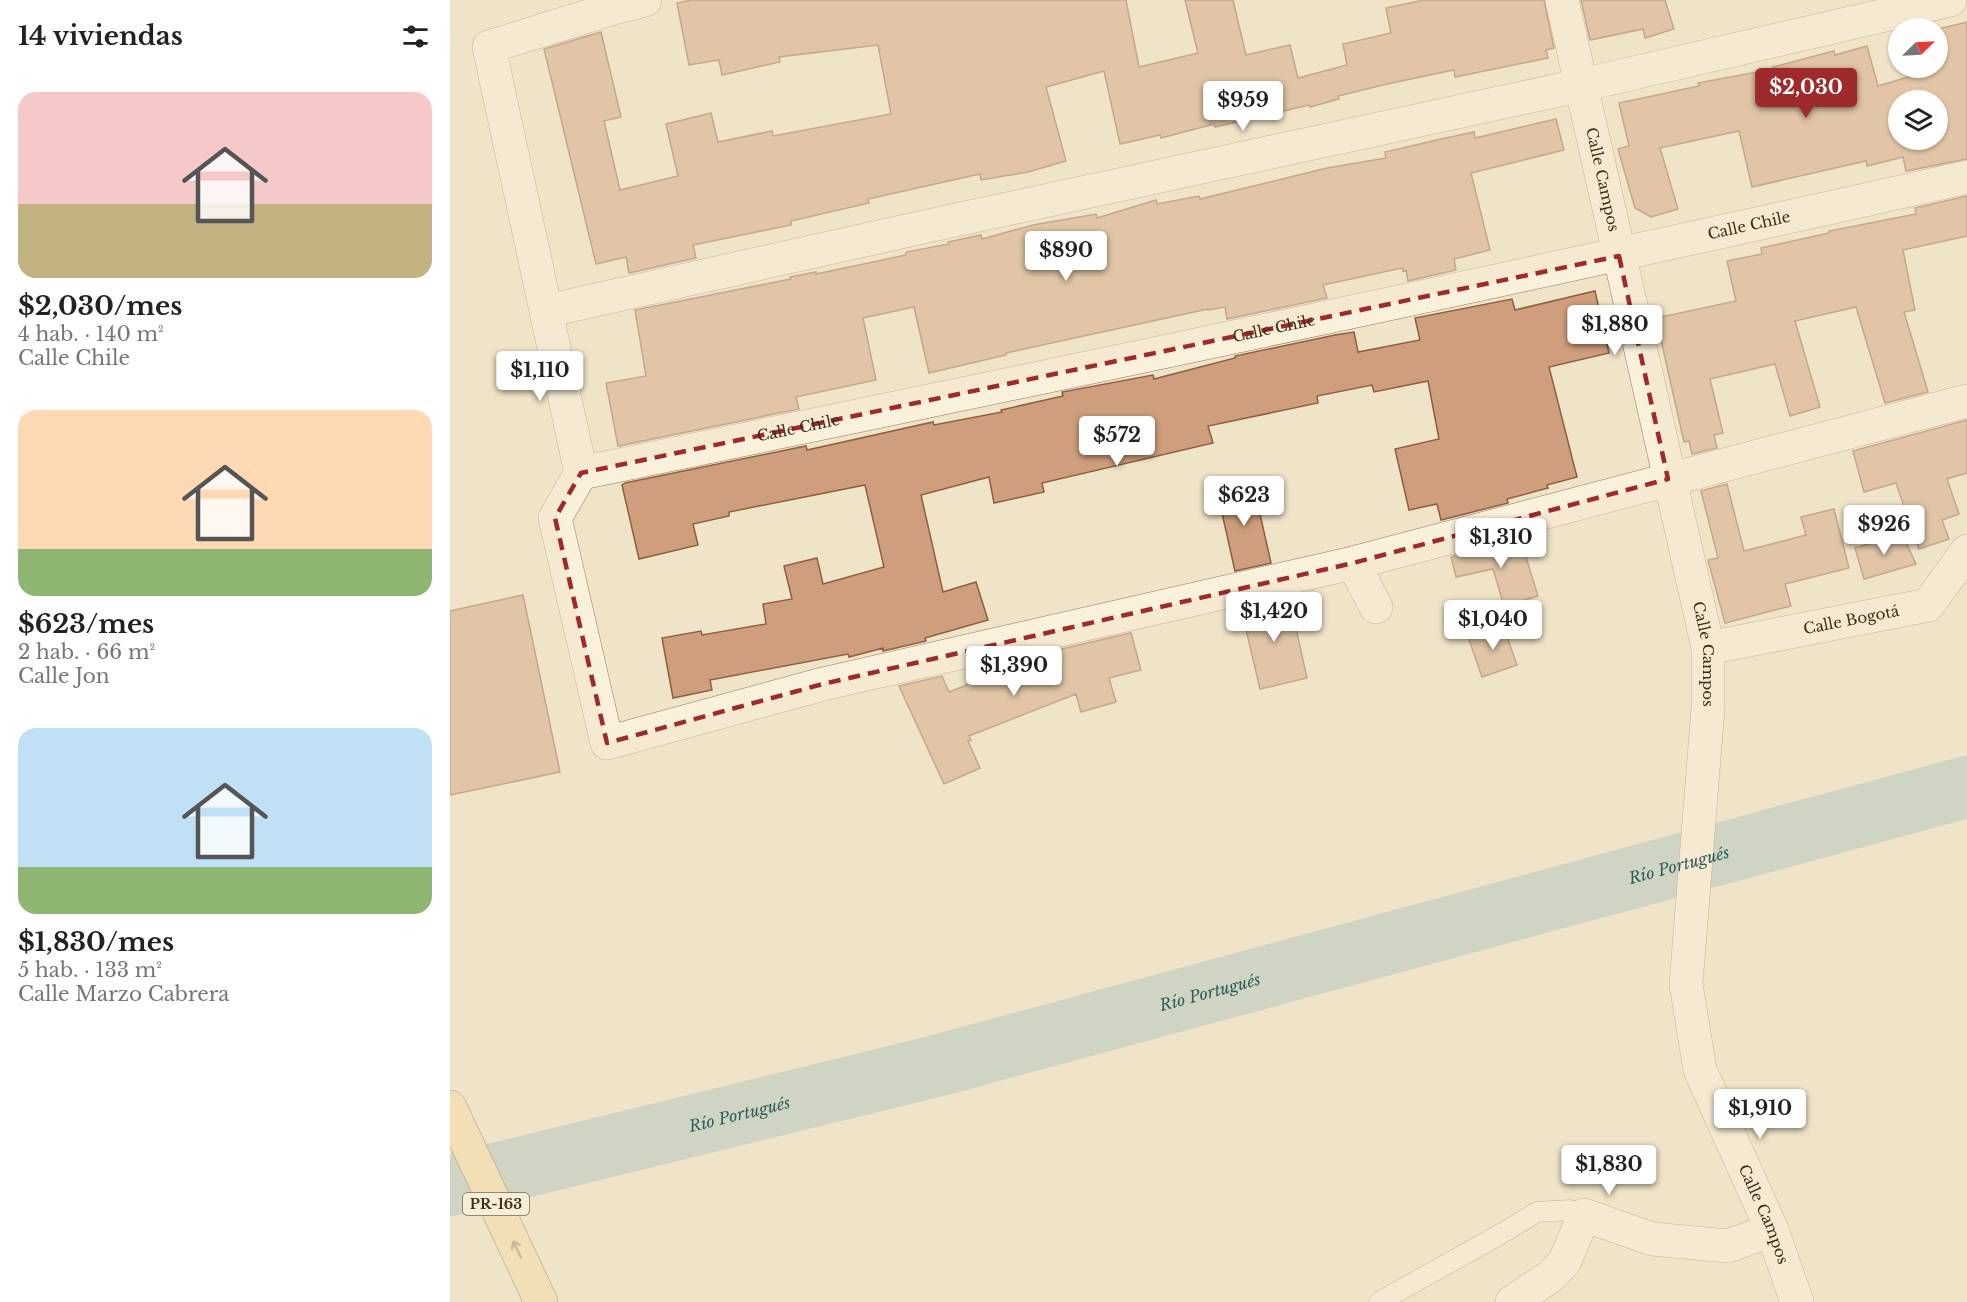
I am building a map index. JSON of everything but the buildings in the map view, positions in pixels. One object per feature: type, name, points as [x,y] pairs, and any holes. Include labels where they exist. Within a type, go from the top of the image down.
[{"type":"main road","name":"PR-163","points":[[450,1107],[541,1302]]},
{"type":"street","points":[[645,0],[489,47],[581,473],[555,518],[607,743],[823,684],[1353,563],[1967,401]]},
{"type":"street","name":"Calle Campos","points":[[1562,0],[1668,479],[1708,648],[1708,708],[1686,984],[1700,1070],[1772,1230],[1797,1302]]},
{"type":"street","points":[[546,311],[1582,85],[1950,0]]},
{"type":"street","name":"Calle Chile","points":[[581,473],[1619,256],[1967,177]]},
{"type":"street","name":"Calle Bogotá","points":[[1708,648],[1929,604],[1967,551]]},
{"type":"street","points":[[1353,563],[1376,607]]},
{"type":"street","points":[[1512,1302],[1551,1276],[1565,1261],[1584,1215],[1652,1239],[1728,1246],[1772,1230]]},
{"type":"lane","points":[[1379,1302],[1537,1212],[1570,1210],[1584,1215]]},
{"type":"highlighted area","points":[[1619,256],[1668,479],[1353,563],[823,684],[607,743],[555,518],[581,473]]},
{"type":"waterway","name":"Río Portugués","points":[[450,1185],[936,1066],[1967,787]]}]
